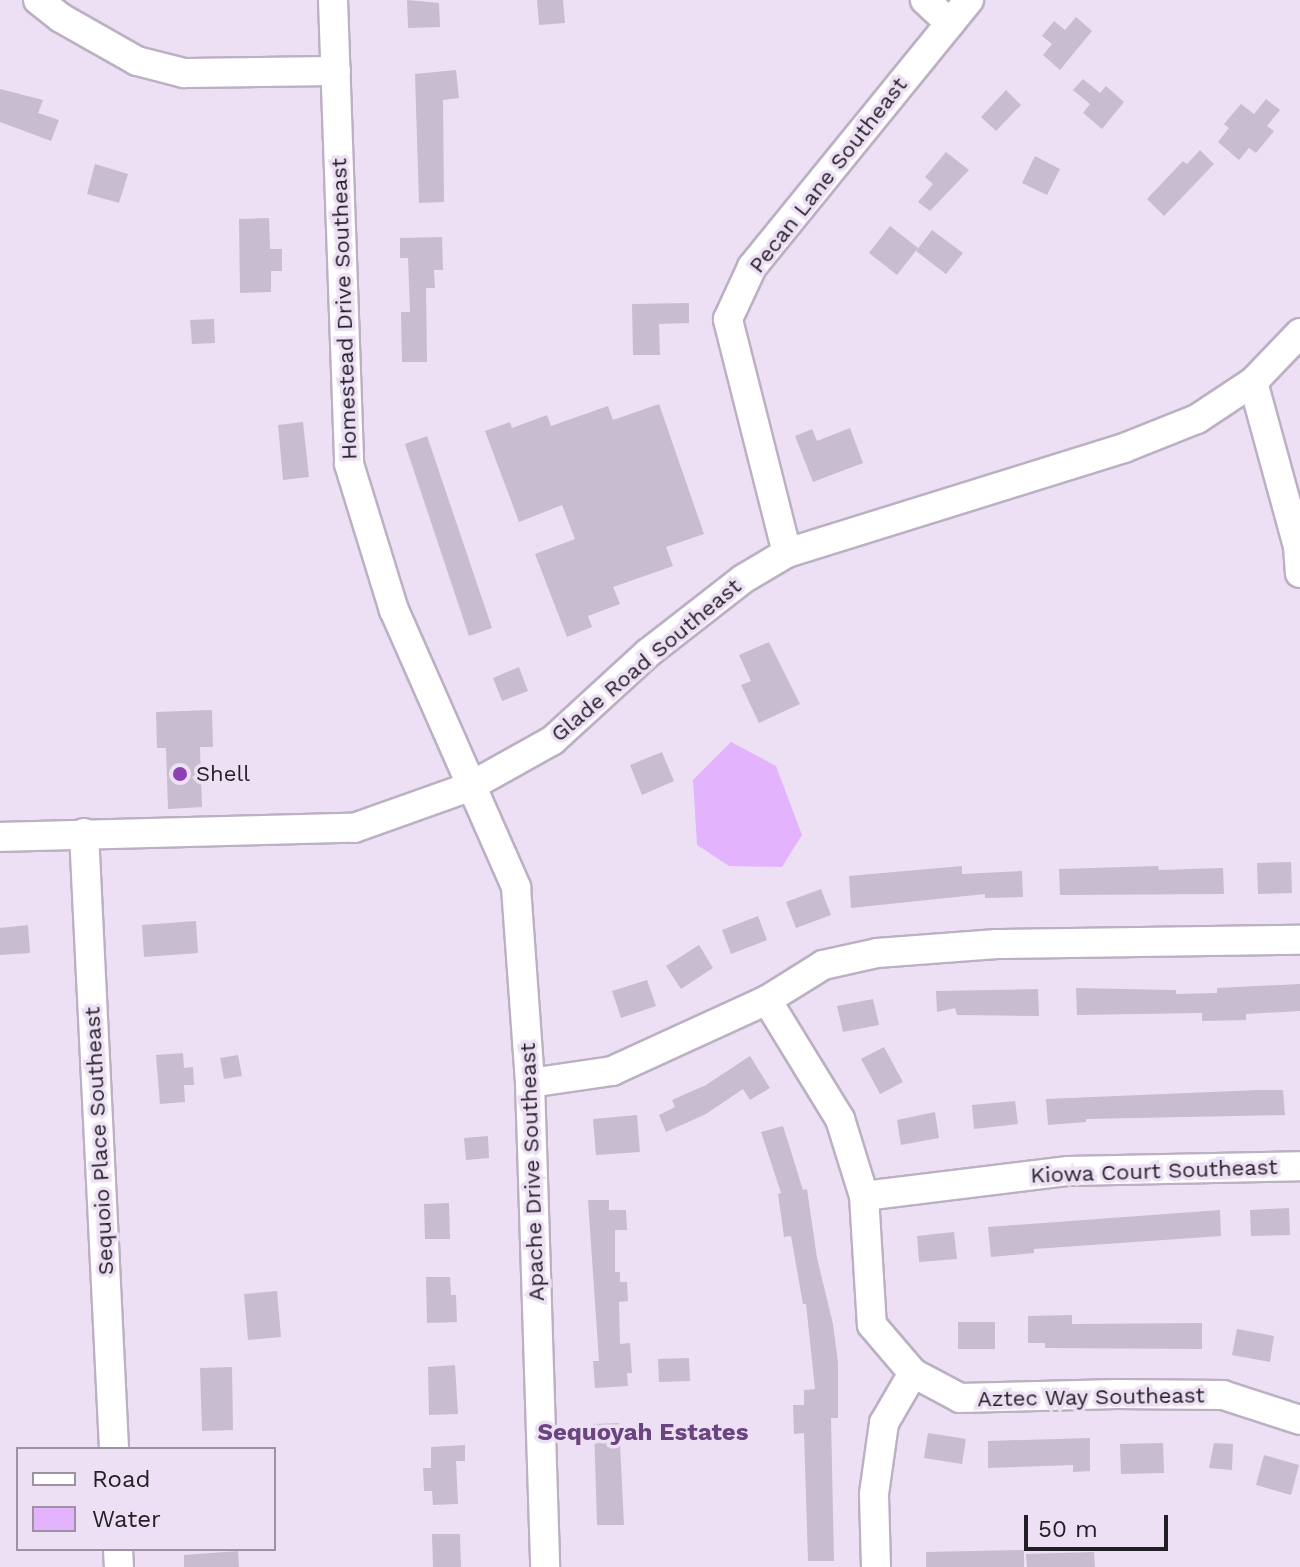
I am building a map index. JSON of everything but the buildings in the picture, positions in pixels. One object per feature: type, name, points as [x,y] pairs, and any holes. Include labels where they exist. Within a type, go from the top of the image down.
[{"type":"street","points":[[38,0],[73,25],[148,64],[184,73],[336,71]]},
{"type":"street","name":"Homestead Drive Southeast","points":[[333,0],[349,464],[394,610],[469,787]]},
{"type":"street","points":[[925,0],[950,23]]},
{"type":"street","name":"Pecan Lane Southeast","points":[[787,553],[728,319],[752,267],[969,0]]},
{"type":"street","name":"Glade Road Southeast","points":[[0,837],[354,828],[469,787],[553,740],[648,653],[743,579],[787,553],[1124,448],[1197,419],[1253,382],[1300,333]]},
{"type":"street","points":[[1253,382],[1298,546],[1300,573]]},
{"type":"street","name":"Apache Drive Southeast","points":[[469,787],[516,887],[530,1083],[545,1567]]},
{"type":"street","name":"Sequoio Place Southeast","points":[[84,833],[114,1447]]},
{"type":"street","points":[[530,1083],[612,1071],[767,1000],[823,965],[877,953],[997,944],[1300,940]]},
{"type":"street","name":"Aztec Way Southeast","points":[[767,1000],[840,1119],[864,1196],[872,1325],[913,1373],[960,1398],[1223,1395],[1300,1420]]},
{"type":"street","name":"Kiowa Court Southeast","points":[[864,1196],[1068,1171],[1300,1166]]},
{"type":"street","points":[[876,1567],[874,1494],[884,1423],[913,1373]]},
{"type":"water","points":[[731,742],[776,766],[802,835],[782,867],[729,866],[697,845],[693,780]]},
{"type":"place","name":"Shell","points":[[180,774]]},
{"type":"district","name":"Sequoyah Estates","points":[[643,1433]]}]
